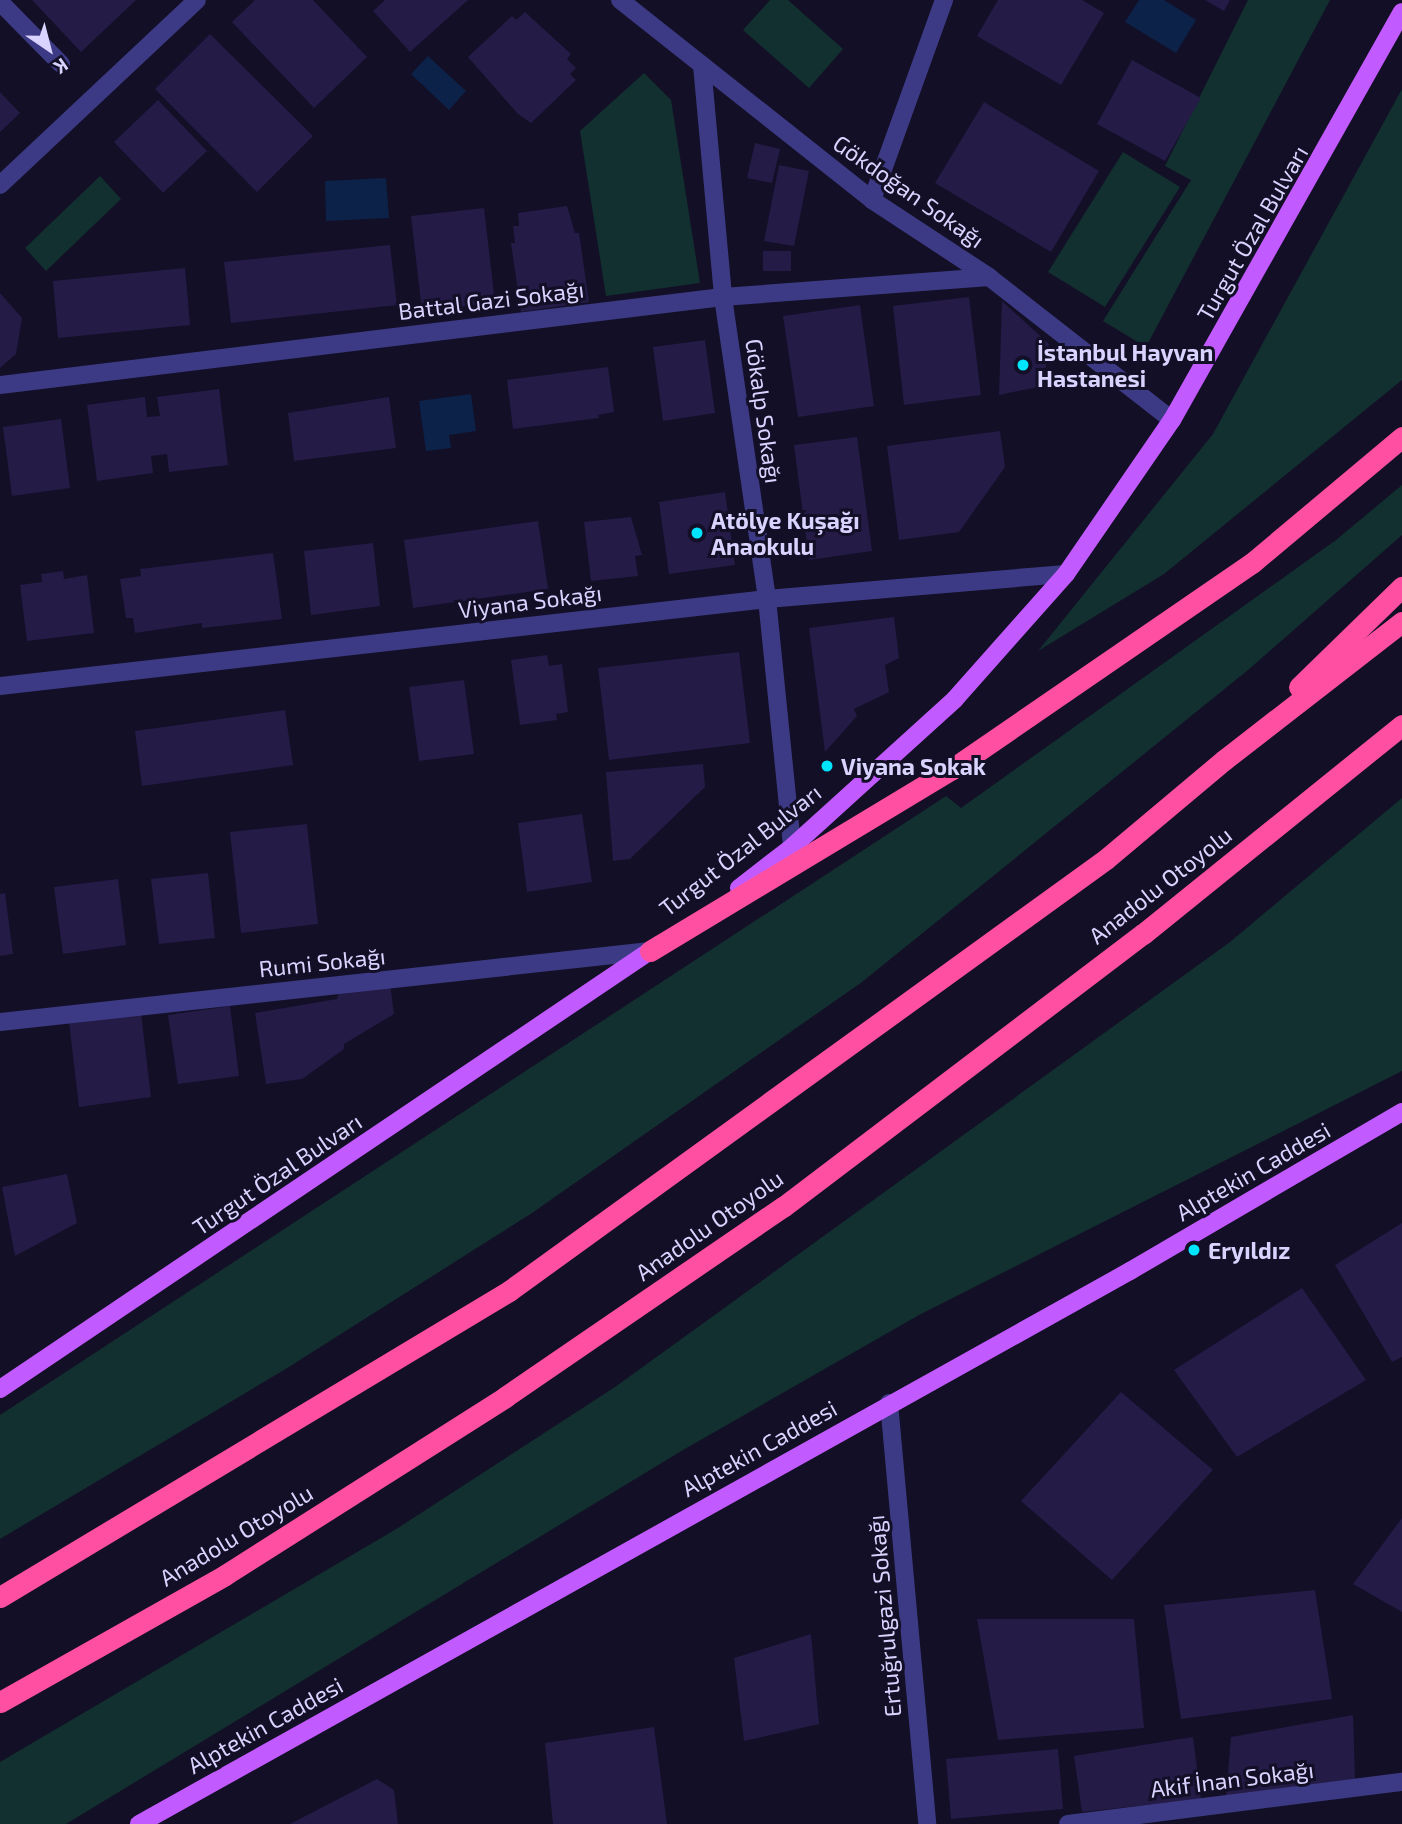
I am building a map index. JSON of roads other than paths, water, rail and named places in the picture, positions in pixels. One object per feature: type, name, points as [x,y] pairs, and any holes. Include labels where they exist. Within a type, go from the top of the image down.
[{"type":"highway","points":[[650,951],[952,769],[1252,564],[1402,437]]},
{"type":"highway","points":[[1224,760],[1402,587]]},
{"type":"highway","points":[[0,1597],[509,1292],[1095,867],[1224,760],[1402,622]]},
{"type":"highway","name":"Anadolu Otoyolu","points":[[0,1702],[237,1568],[505,1397],[783,1207],[1143,933],[1402,725]]},
{"type":"main road","name":"Turgut Özal Bulvarı","points":[[0,1389],[650,951],[792,847],[955,699],[1066,574],[1171,420],[1327,152],[1402,12]]},
{"type":"main road","name":"Alptekin Caddesi","points":[[139,1824],[888,1403],[1130,1271],[1402,1112]]},
{"type":"street","points":[[0,185],[197,0]]},
{"type":"street","name":"Gökdoğan Sokağı","points":[[620,0],[872,200],[989,277],[1171,420]]},
{"type":"street","points":[[872,200],[944,0]]},
{"type":"street","points":[[0,2],[61,64]]},
{"type":"street","name":"Gökalp Sokağı","points":[[702,65],[723,297],[766,598],[792,847]]},
{"type":"street","name":"Battal Gazi Sokağı","points":[[0,385],[723,297],[989,277]]},
{"type":"street","name":"Viyana Sokağı","points":[[0,686],[766,598],[1066,574]]},
{"type":"street","name":"Rumi Sokağı","points":[[0,1022],[650,951]]},
{"type":"street","name":"Ertuğrulgazi Sokağı","points":[[888,1403],[927,1824]]},
{"type":"street","name":"Akif İnan Sokağı","points":[[1069,1824],[1402,1782]]},
{"type":"water","points":[[1139,0],[1164,0],[1196,20],[1176,53],[1125,22]]},
{"type":"water","points":[[428,56],[466,91],[449,110],[411,74]]},
{"type":"water","points":[[386,178],[389,218],[326,221],[325,181]]},
{"type":"water","points":[[471,394],[476,431],[449,435],[451,448],[426,451],[419,401]]},
{"type":"place","name":"İstanbul Hayvan Hastanesi","points":[[1023,365]]},
{"type":"place","name":"Atölye Kuşağı Anaokulu","points":[[697,533]]},
{"type":"place","name":"Viyana Sokak","points":[[827,766]]},
{"type":"place","name":"Eryıldız","points":[[1194,1250]]}]
